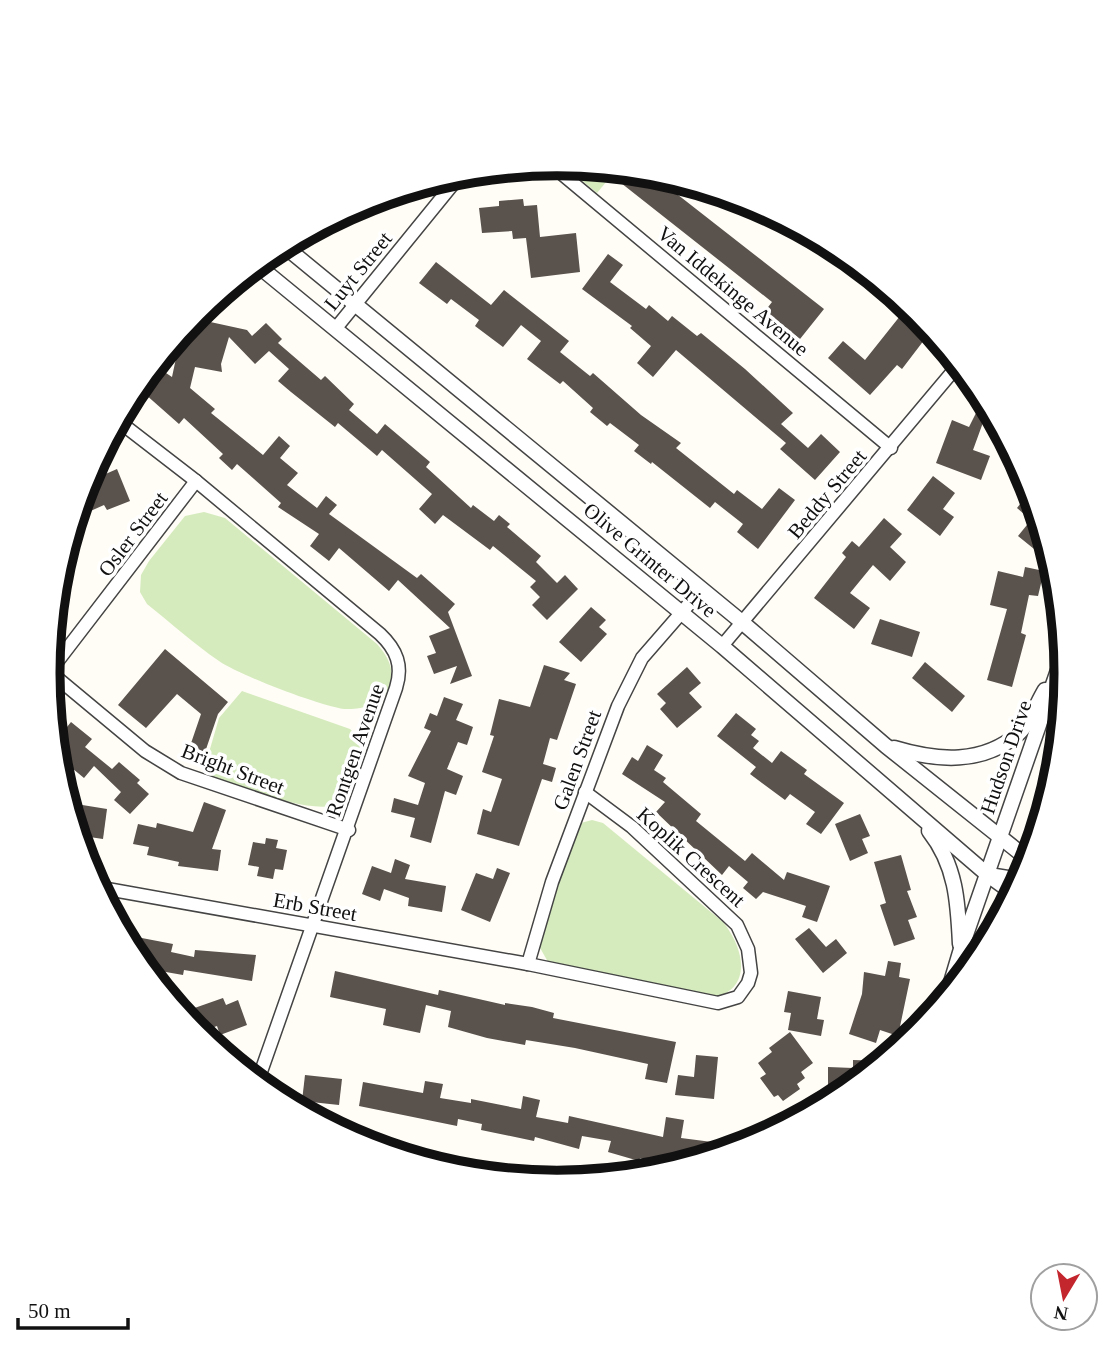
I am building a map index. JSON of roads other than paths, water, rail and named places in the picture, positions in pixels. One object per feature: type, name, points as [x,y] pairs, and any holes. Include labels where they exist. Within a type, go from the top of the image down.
[{"type":"street","name":"Van Iddekinge Avenue","points":[[565,176],[891,447]]},
{"type":"street","name":"Luyt Street","points":[[336,328],[451,188]]},
{"type":"street","name":"Olive Grinter Drive","points":[[292,252],[743,623],[886,746],[1020,853]]},
{"type":"street","name":"Olive Grinter Drive","points":[[265,271],[722,646],[1005,887]]},
{"type":"street","name":"Beddy Street","points":[[722,646],[952,372]]},
{"type":"street","name":"Rontgen Avenue","points":[[125,426],[196,481],[380,634],[395,652],[399,678],[349,830],[261,1072]]},
{"type":"street","name":"Osler Street","points":[[60,658],[196,481]]},
{"type":"street","name":"Galen Street","points":[[528,964],[552,882],[631,679],[642,658],[702,589]]},
{"type":"street","points":[[886,746],[926,758],[964,759],[995,748],[1020,732],[1054,673]]},
{"type":"street","name":"Bright Street","points":[[60,682],[145,751],[181,773],[349,830]]},
{"type":"street","name":"Hudson Drive","points":[[954,971],[1053,684]]},
{"type":"street","name":"Koplik Crescent","points":[[528,964],[719,1003],[738,997],[748,983],[748,949],[728,914],[632,827],[585,792]]},
{"type":"street","points":[[905,802],[939,845],[948,862],[958,898],[961,949]]},
{"type":"street","points":[[988,875],[1009,878]]},
{"type":"street","name":"Erb Street","points":[[109,889],[528,964]]}]
